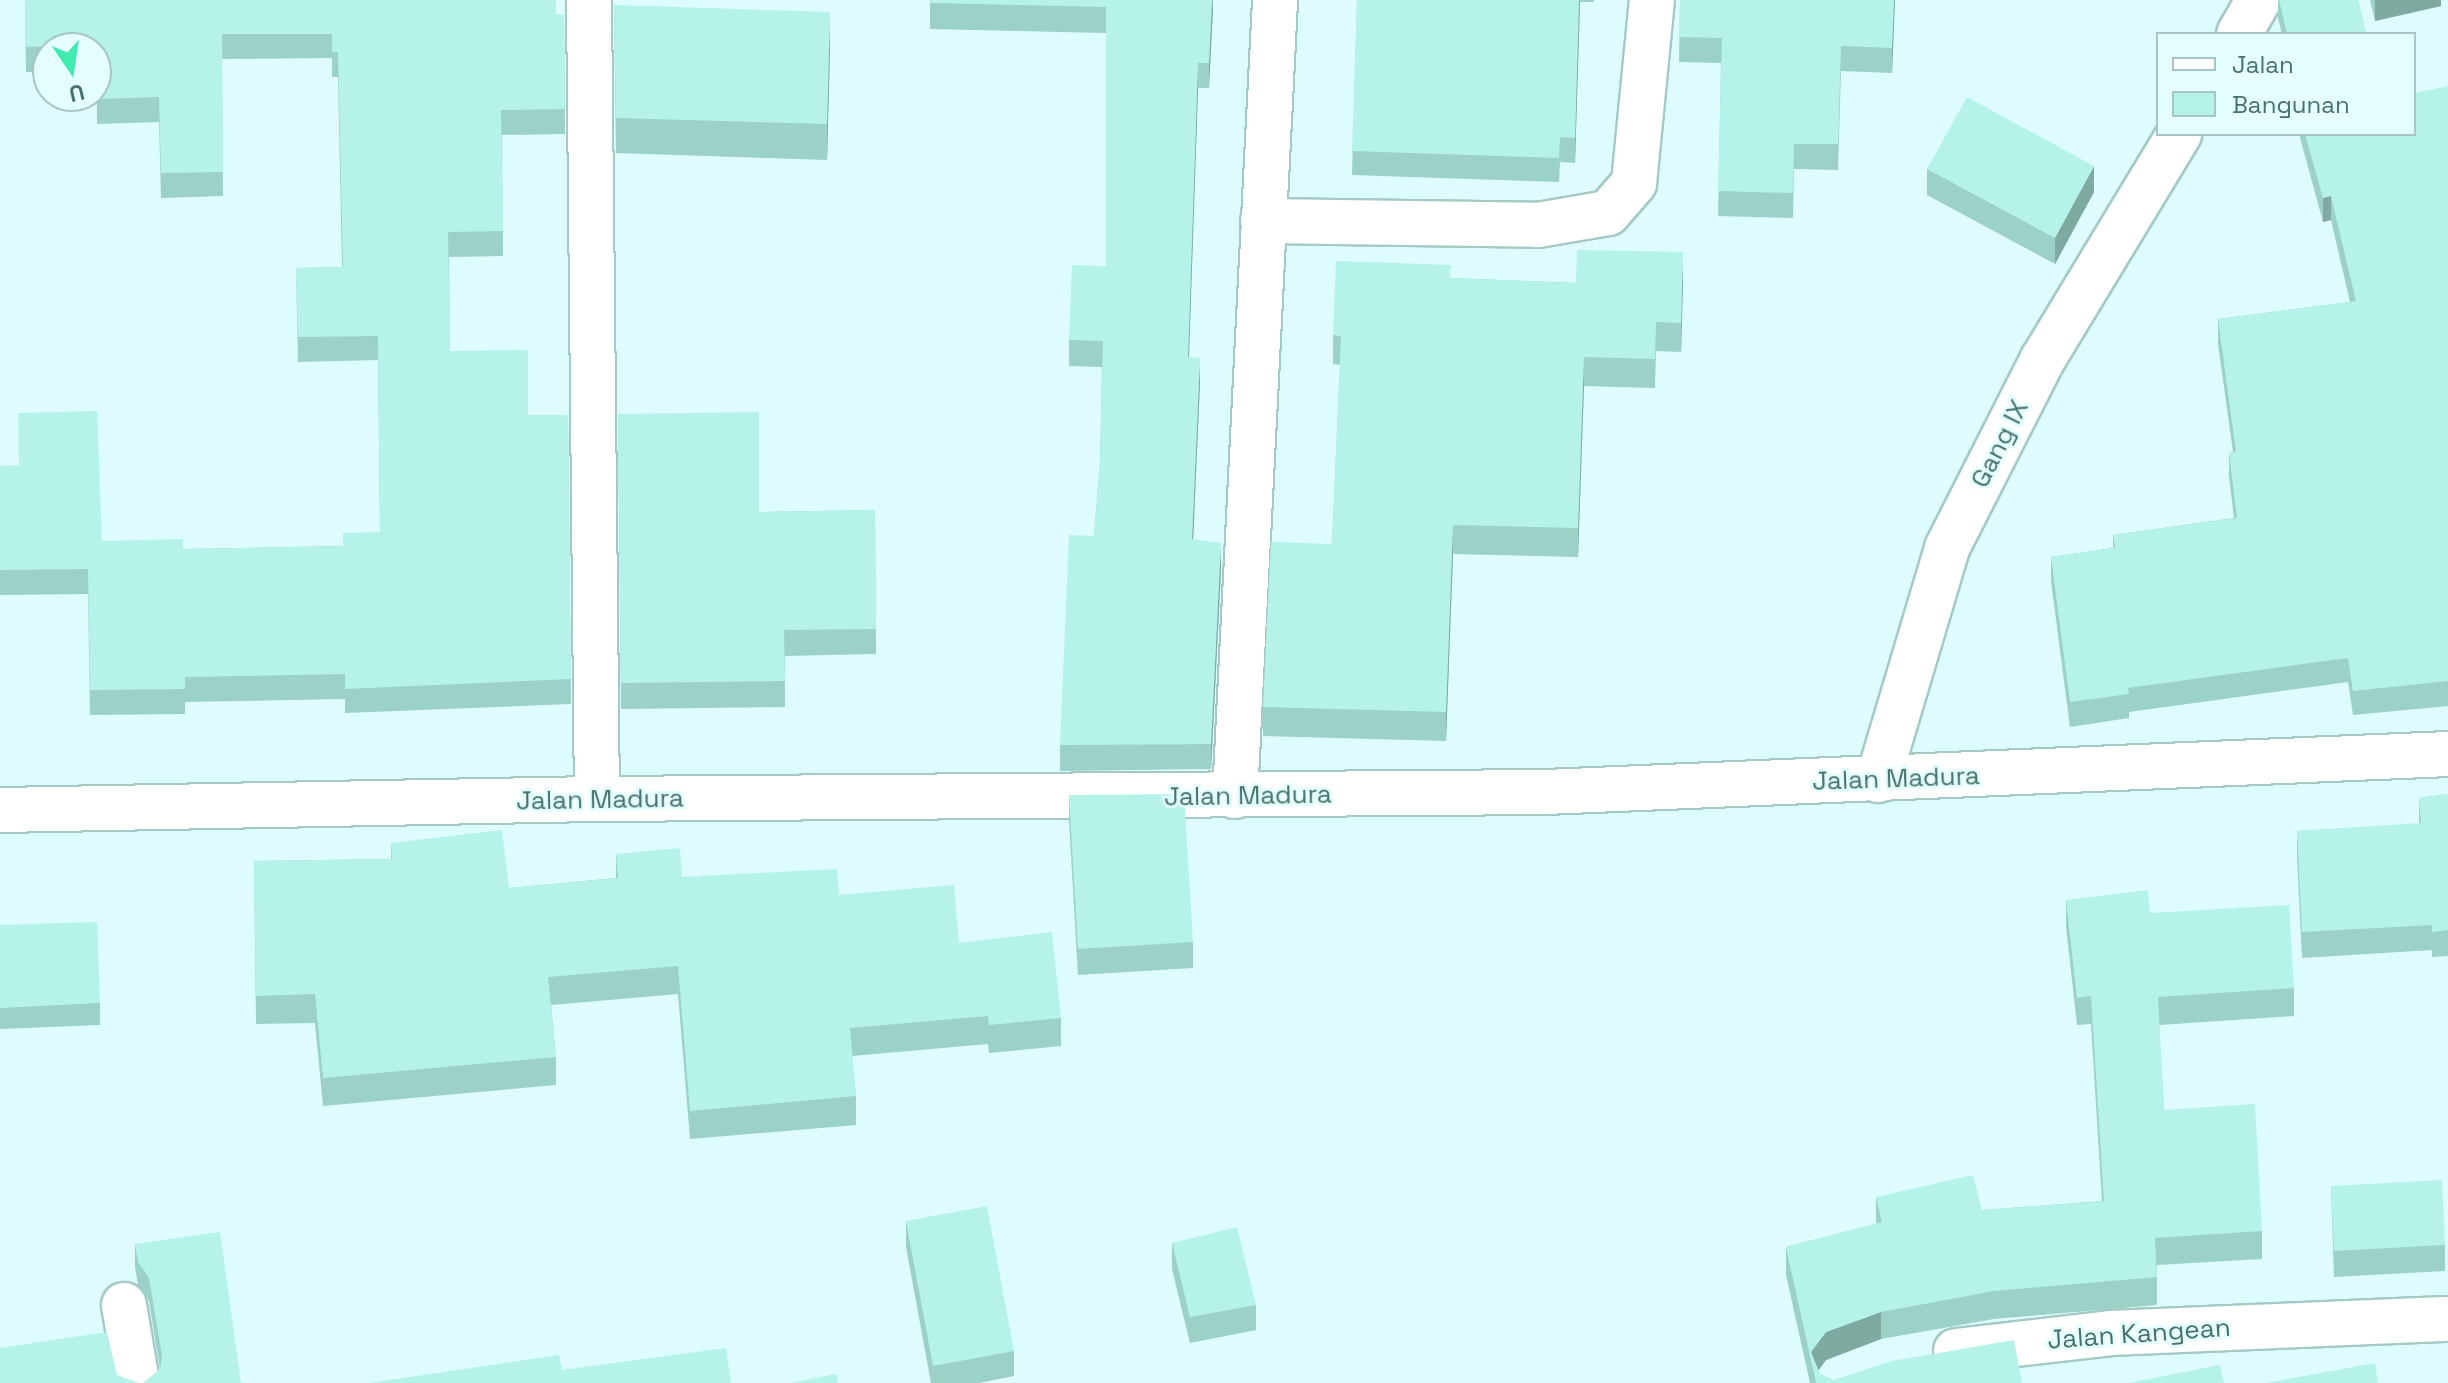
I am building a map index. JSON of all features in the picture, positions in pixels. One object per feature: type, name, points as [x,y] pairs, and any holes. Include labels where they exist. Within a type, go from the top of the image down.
[{"type":"street","points":[[589,0],[597,799]]},
{"type":"street","points":[[1235,796],[1275,0]]},
{"type":"street","points":[[1263,221],[1538,225],[1608,213],[1634,183],[1652,0]]},
{"type":"street","points":[[2240,32],[2259,0]]},
{"type":"street","name":"Gang IX","points":[[1878,780],[1947,548],[2043,359],[2178,136]]},
{"type":"street","name":"Jalan Madura","points":[[0,810],[597,799],[1546,792],[2448,754]]},
{"type":"street","points":[[124,1305],[137,1383]]},
{"type":"street","name":"Jalan Kangean","points":[[1913,1359],[1997,1344],[2111,1333],[2448,1319]]},
{"type":"building","points":[[25,0],[556,0],[556,14],[564,15],[565,109],[501,110],[503,231],[448,232],[450,351],[528,350],[528,415],[568,415],[571,679],[345,689],[345,674],[185,677],[185,689],[90,690],[88,569],[0,570],[0,466],[19,465],[18,413],[97,411],[102,541],[183,539],[183,549],[343,546],[343,533],[380,532],[378,336],[298,337],[296,268],[343,267],[338,52],[332,52],[332,34],[222,34],[223,172],[161,173],[159,97],[112,99],[112,32],[32,32],[32,47],[26,47]]},
{"type":"building","points":[[930,0],[1212,0],[1209,63],[1198,63],[1188,357],[1200,358],[1192,539],[1221,543],[1211,744],[1060,745],[1069,535],[1094,536],[1100,463],[1103,341],[1069,340],[1072,265],[1106,266],[1106,7],[930,3]]},
{"type":"building","points":[[1357,0],[1579,0],[1575,138],[1560,137],[1559,158],[1352,151]]},
{"type":"building","points":[[1680,0],[1894,0],[1892,48],[1841,46],[1838,144],[1794,144],[1793,193],[1718,191],[1722,38],[1679,37]]},
{"type":"building","points":[[2279,0],[2358,0],[2366,32],[2287,32]]},
{"type":"building","points":[[614,5],[830,12],[827,124],[616,118]]},
{"type":"building","points":[[2448,86],[2448,681],[2353,691],[2348,658],[2128,688],[2129,694],[2070,702],[2051,557],[2115,548],[2113,535],[2237,518],[2229,453],[2236,452],[2218,319],[2356,301],[2331,196],[2323,198],[2306,136],[2416,136],[2416,93]]},
{"type":"building","points":[[1967,97],[2094,166],[2055,238],[1927,169]]},
{"type":"building","points":[[1577,250],[1683,252],[1681,323],[1656,322],[1655,359],[1584,357],[1578,528],[1453,525],[1446,712],[1263,707],[1271,542],[1332,544],[1341,336],[1333,335],[1336,261],[1451,265],[1450,278],[1576,283]]},
{"type":"building","points":[[759,412],[759,512],[875,510],[876,629],[784,630],[785,681],[621,683],[618,414]]},
{"type":"building","points":[[1184,794],[1193,942],[1078,949],[1069,795]]},
{"type":"building","points":[[2448,794],[2448,930],[2432,932],[2432,925],[2302,932],[2297,831],[2421,823],[2419,798]]},
{"type":"building","points":[[502,830],[509,888],[618,878],[616,854],[680,848],[682,877],[837,869],[839,895],[954,885],[959,943],[1052,932],[1061,1018],[989,1025],[988,1016],[850,1028],[856,1096],[690,1111],[678,966],[548,977],[556,1057],[323,1078],[315,994],[256,996],[254,861],[392,859],[391,843]]},
{"type":"building","points":[[2148,890],[2150,913],[2289,905],[2294,988],[2158,997],[2164,1110],[2255,1104],[2262,1231],[2155,1238],[2157,1277],[1994,1291],[1881,1312],[1826,1332],[1811,1352],[1820,1374],[1833,1380],[1892,1361],[2014,1340],[2022,1383],[1816,1383],[1786,1247],[1882,1222],[1876,1197],[1973,1175],[1982,1210],[2104,1201],[2091,996],[2077,998],[2066,900]]},
{"type":"building","points":[[97,922],[100,1003],[0,1008],[0,925]]},
{"type":"building","points":[[2442,1180],[2445,1245],[2334,1251],[2331,1186]]},
{"type":"building","points":[[987,1206],[1014,1351],[933,1366],[906,1221]]},
{"type":"building","points":[[1237,1227],[1256,1305],[1190,1317],[1172,1243]]},
{"type":"building","points":[[220,1232],[241,1383],[143,1383],[160,1369],[162,1356],[149,1278],[138,1262],[135,1244]]},
{"type":"building","points":[[107,1332],[117,1375],[139,1383],[0,1383],[0,1348]]},
{"type":"building","points":[[726,1348],[731,1383],[369,1383],[559,1355],[562,1370]]},
{"type":"building","points":[[2375,1363],[2378,1383],[2266,1383]]},
{"type":"building","points":[[2220,1365],[2224,1383],[2128,1383]]},
{"type":"building","points":[[836,1374],[838,1383],[791,1383]]}]
